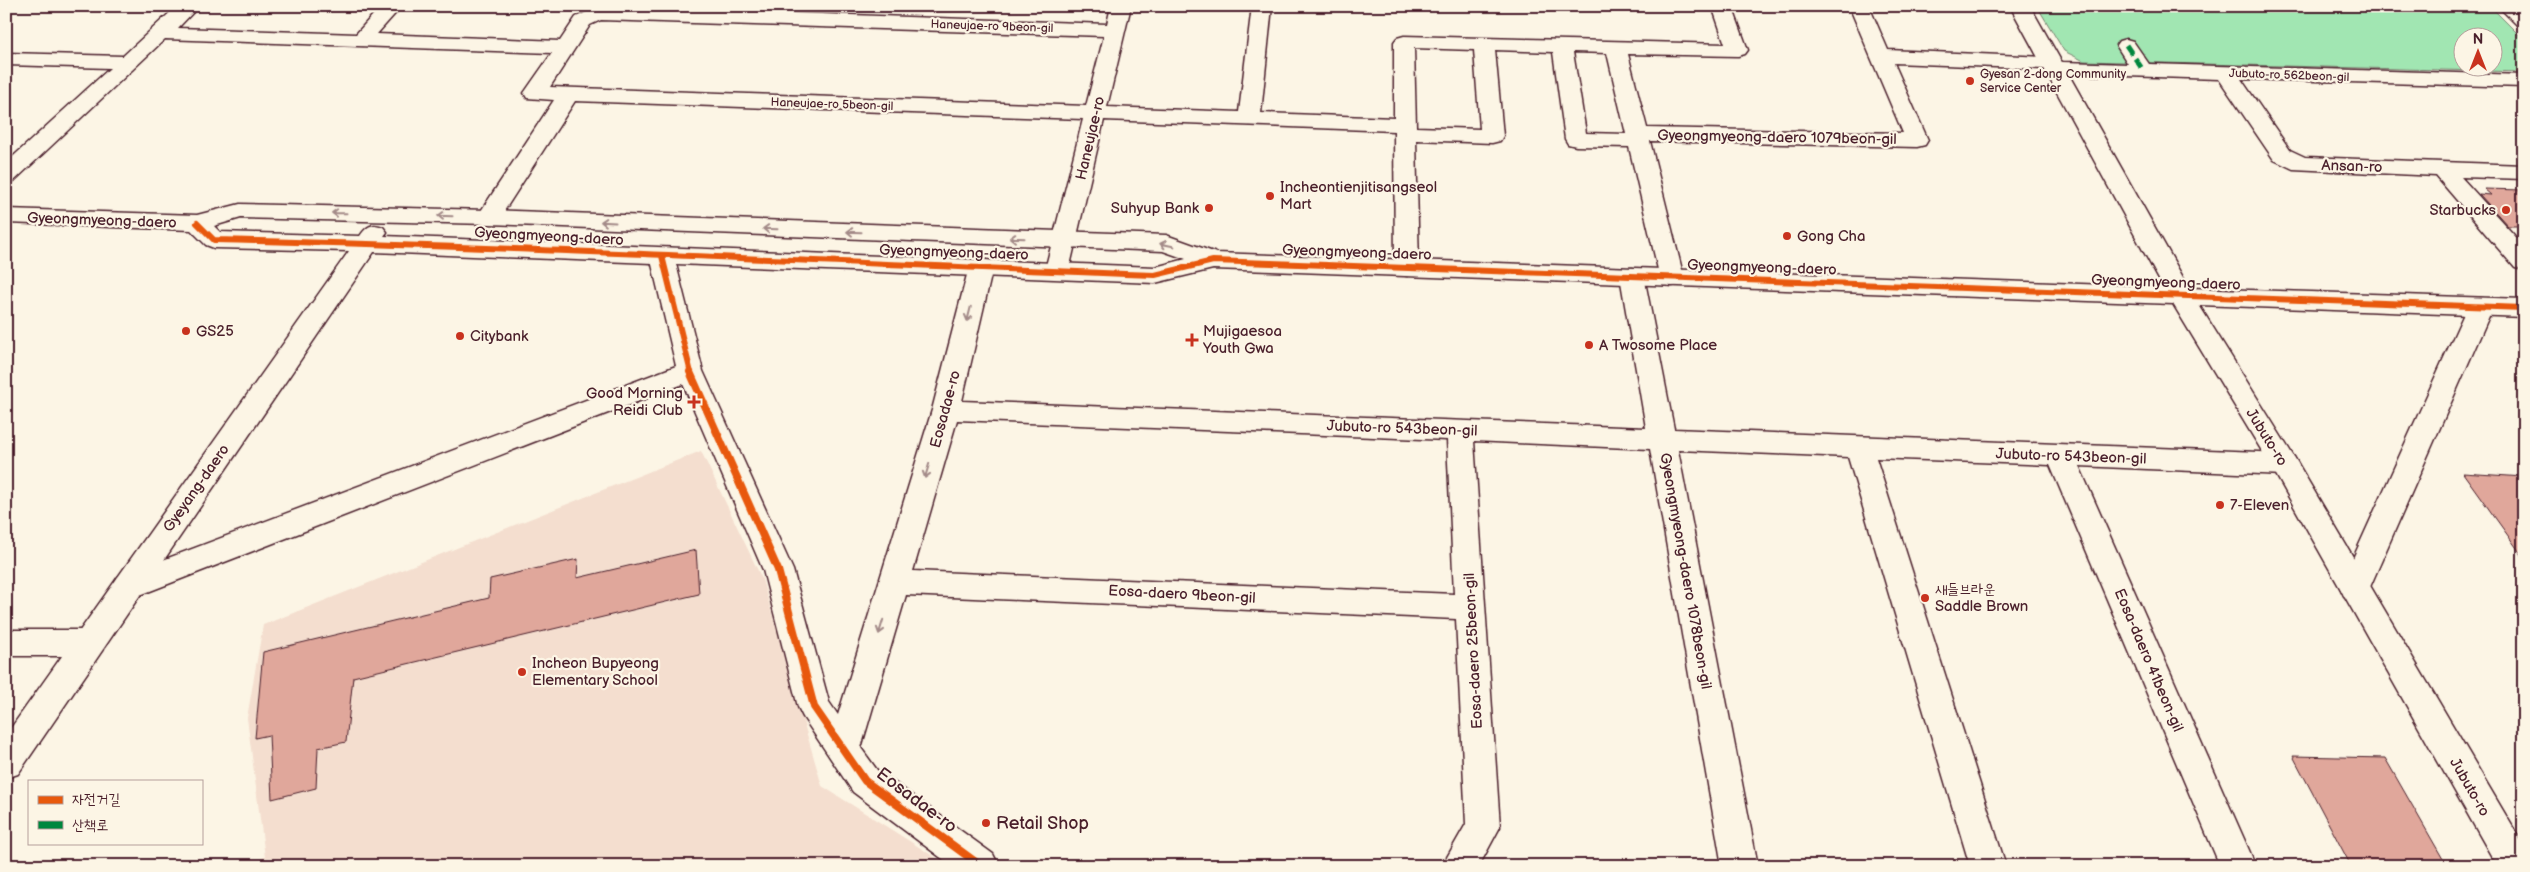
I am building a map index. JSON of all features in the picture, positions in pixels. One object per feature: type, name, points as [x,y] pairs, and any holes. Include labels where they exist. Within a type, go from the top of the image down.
[{"type":"street","points":[[6,176],[189,6]]},
{"type":"street","points":[[361,40],[392,6]]},
{"type":"street","name":"Haneujae-ro","points":[[1057,270],[1121,6]]},
{"type":"street","points":[[1249,119],[1262,6]]},
{"type":"street","points":[[1408,268],[1404,42],[1738,50],[1722,6]]},
{"type":"street","points":[[1860,6],[1881,56]]},
{"type":"street","name":"Jubuto-ro","points":[[2020,6],[2181,296],[2284,464],[2516,866]]},
{"type":"street","points":[[2508,6],[2524,21]]},
{"type":"street","points":[[160,33],[565,48],[583,21],[601,10]]},
{"type":"street","name":"Haneujae-ro 9beon-gil","points":[[601,10],[1115,30]]},
{"type":"street","name":"Haneujae-ro 5beon-gil","points":[[565,48],[535,93],[1249,119],[1492,136],[1484,44]]},
{"type":"street","points":[[2126,45],[2143,70]]},
{"type":"street","name":"Gyeongmyeong-daero 1079beon-gil","points":[[1562,46],[1576,139],[1917,140],[1881,56]]},
{"type":"street","name":"Gyeongmyeong-daero 1079beon-gil","points":[[1616,47],[1672,278]]},
{"type":"street","name":"Jubuto-ro 562beon-gil","points":[[1881,56],[2045,62],[2062,68],[2524,81]]},
{"type":"street","points":[[6,59],[128,62]]},
{"type":"street","name":"Ansan-ro","points":[[2226,73],[2282,155],[2301,164],[2524,172]]},
{"type":"street","points":[[489,217],[569,94]]},
{"type":"street","points":[[2442,169],[2524,262]]},
{"type":"street","name":"Gyeongmyeong-daero","points":[[6,216],[197,223],[240,211],[489,217],[1166,243],[1213,261]]},
{"type":"street","name":"Gyeyang-daero","points":[[6,763],[388,214]]},
{"type":"street","name":"Gyeongmyeong-daero","points":[[197,223],[214,240],[472,246],[662,256],[1155,275],[1213,261],[2524,308]]},
{"type":"street","points":[[662,256],[690,371],[778,570],[814,707],[844,750]]},
{"type":"street","name":"Eosadae-ro","points":[[981,866],[865,781],[844,750],[946,410],[982,267]]},
{"type":"street","name":"Gyeongmyeong-daero 1078beon-gil","points":[[1632,276],[1740,866]]},
{"type":"street","points":[[2355,587],[2480,307]]},
{"type":"street","points":[[129,586],[690,371]]},
{"type":"street","name":"Jubuto-ro 543beon-gil","points":[[946,410],[2284,464]]},
{"type":"street","name":"Eosa-daero 25beon-gil","points":[[1460,431],[1483,827],[1460,866]]},
{"type":"street","points":[[1859,447],[1988,866]]},
{"type":"street","name":"Eosa-daero 41beon-gil","points":[[2060,455],[2238,866]]},
{"type":"street","name":"Eosa-daero 9beon-gil","points":[[894,582],[1471,607]]},
{"type":"street","points":[[6,643],[89,644]]},
{"type":"shaded area","name":"Incheon Bupyeong Elementary School","points":[[701,451],[762,579],[822,786],[949,866],[248,866],[265,857],[247,718],[263,625]]},
{"type":"green space","points":[[2037,6],[2490,6],[2524,40],[2524,72],[2502,71],[2502,28],[2452,28],[2452,70],[2084,61],[2064,51]]},
{"type":"building","name":"Starbucks","points":[[2484,189],[2524,190],[2524,230],[2520,226],[2508,226],[2479,194],[2491,195]]},
{"type":"building","points":[[2463,473],[2524,477],[2524,558]]},
{"type":"building","points":[[696,550],[699,594],[353,677],[346,742],[318,748],[316,788],[272,799],[269,735],[255,738],[263,652],[489,598],[490,579],[578,559],[577,578]]},
{"type":"building","points":[[2293,756],[2385,758],[2447,866],[2351,866]]},
{"type":"marked path","points":[[2126,45],[2143,70]]},
{"type":"cycle path","points":[[197,223],[214,240],[472,246],[662,256],[1155,275],[1213,261],[2524,308]]},
{"type":"cycle path","points":[[662,256],[690,371],[778,570],[814,707],[865,781],[981,866]]},
{"type":"place","name":"Gyesan 2-dong Community Service Center","points":[[1970,81]]},
{"type":"place","name":"Incheontienjitisangseol Mart","points":[[1270,196]]},
{"type":"place","name":"Suhyup Bank","points":[[1209,208]]},
{"type":"place","name":"Starbucks","points":[[2506,210]]},
{"type":"place","name":"Gong Cha","points":[[1787,236]]},
{"type":"place","name":"GS25","points":[[186,331]]},
{"type":"place","name":"Citybank","points":[[460,336]]},
{"type":"place","name":"Mujigaesoa Youth Gwa","points":[[1192,340]]},
{"type":"place","name":"A Twosome Place","points":[[1589,345]]},
{"type":"place","name":"Good Morning Reidi Club","points":[[694,402]]},
{"type":"place","name":"7-Eleven","points":[[2220,505]]},
{"type":"place","name":"새들브라운 Saddle Brown","points":[[1925,598]]},
{"type":"place","name":"Incheon Bupyeong Elementary School","points":[[522,672]]},
{"type":"place","name":"Retail Shop","points":[[986,823]]}]
